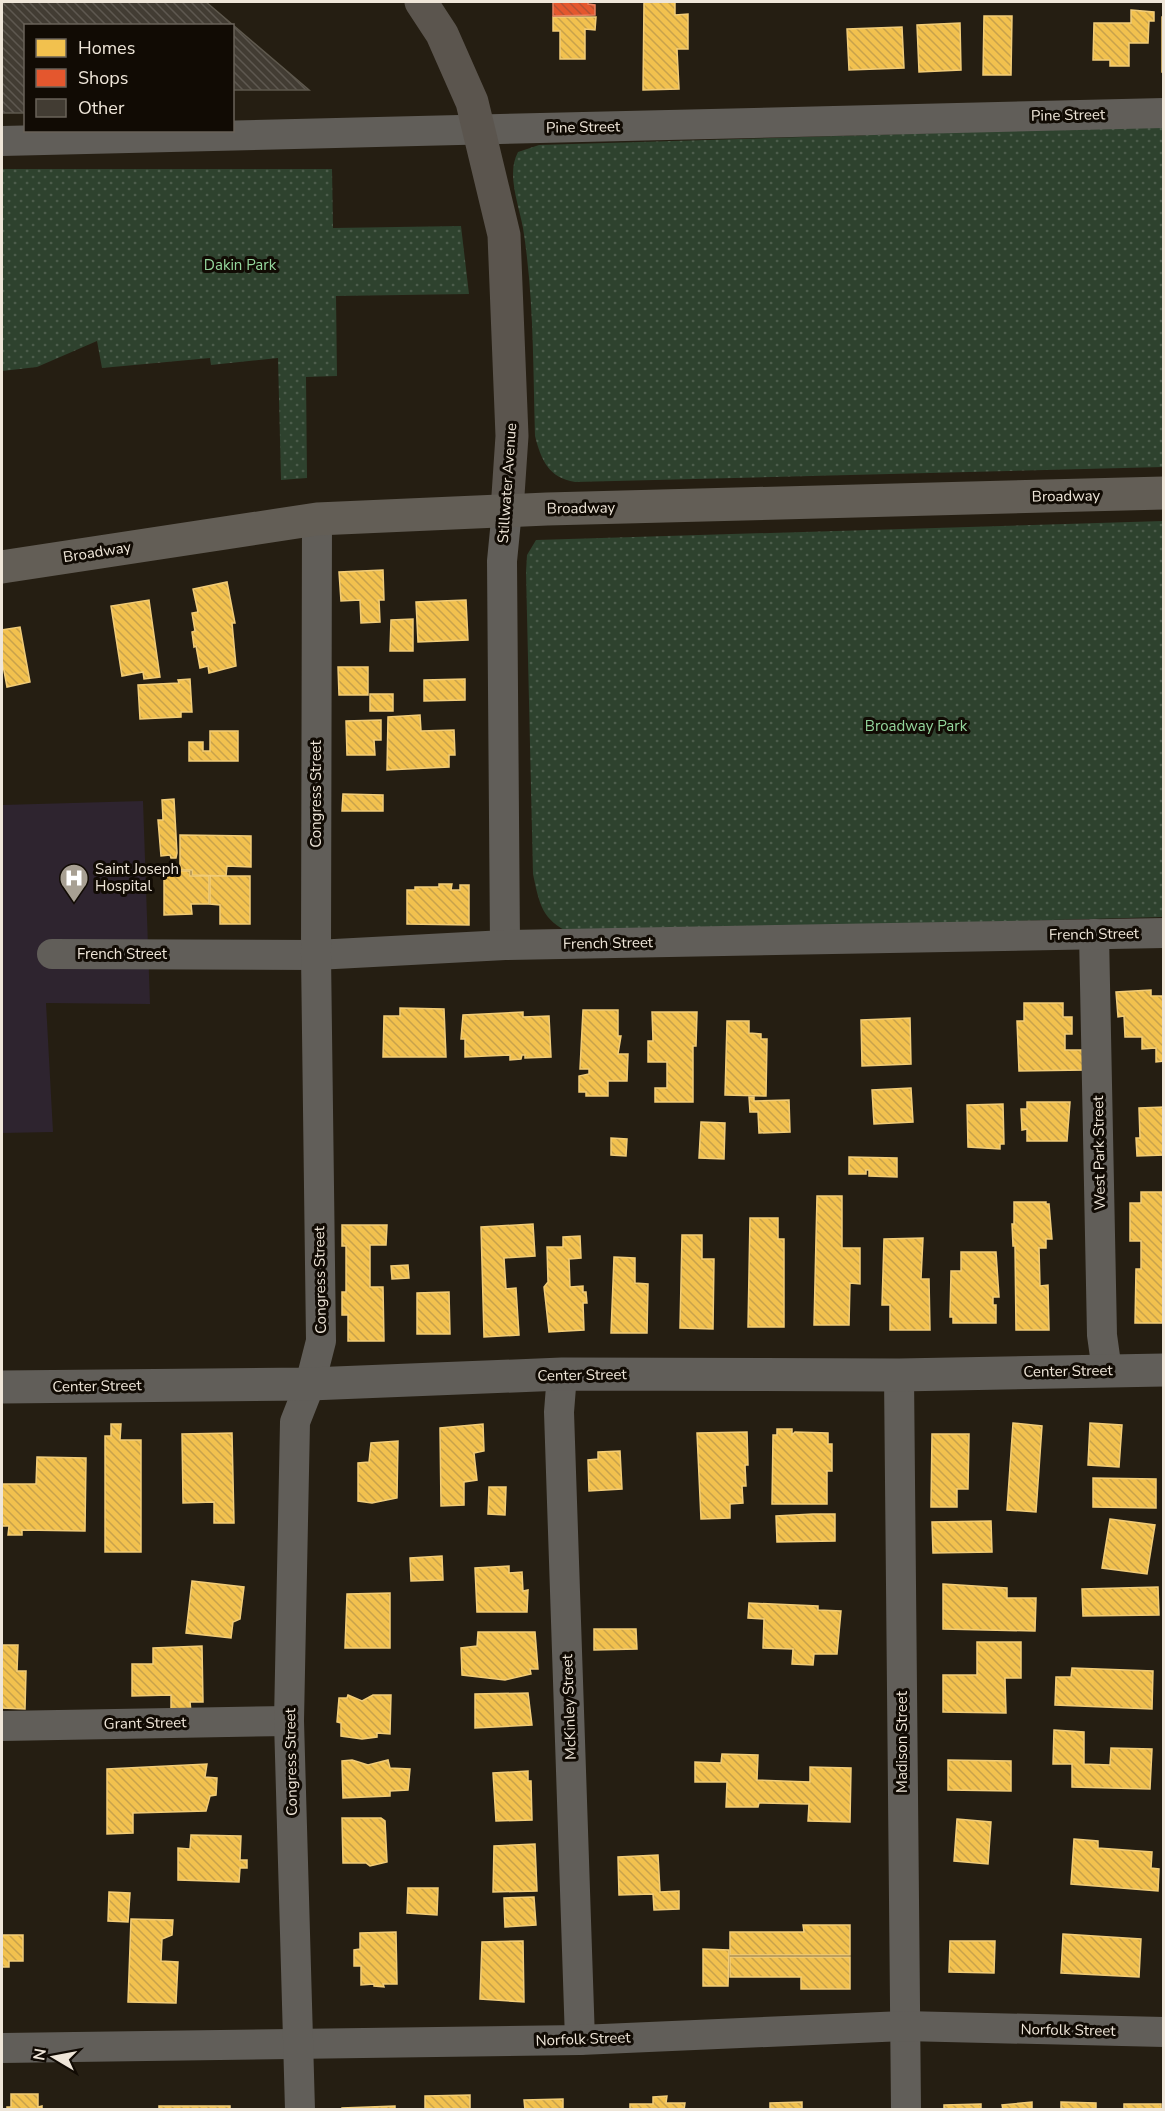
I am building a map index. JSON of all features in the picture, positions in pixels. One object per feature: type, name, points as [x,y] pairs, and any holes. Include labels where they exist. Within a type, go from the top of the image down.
[{"type":"main road","name":"Stillwater Avenue","points":[[421,2],[442,34],[472,102],[504,235],[512,436],[507,510]]},
{"type":"main road","name":"Broadway","points":[[2,567],[317,519],[507,510],[1164,493]]},
{"type":"street","name":"Pine Street","points":[[2,141],[1164,113]]},
{"type":"street","name":"Stillwater Avenue","points":[[505,945],[502,561],[507,510]]},
{"type":"street","name":"Congress Street","points":[[300,2109],[300,2043],[289,1721],[295,1422],[310,1384],[321,1341],[316,955],[317,519]]},
{"type":"street","name":"French Street","points":[[52,954],[316,955],[505,945],[1164,933]]},
{"type":"street","name":"West Park Street","points":[[1094,934],[1102,1335],[1107,1371]]},
{"type":"street","name":"Center Street","points":[[2,1387],[310,1384],[562,1374],[899,1375],[1164,1370]]},
{"type":"street","name":"McKinley Street","points":[[562,1374],[559,1424],[580,2040]]},
{"type":"street","name":"Madison Street","points":[[899,1375],[906,2109]]},
{"type":"street","name":"Grant Street","points":[[2,1726],[289,1721]]},
{"type":"street","name":"Norfolk Street","points":[[2,2048],[580,2040],[904,2026],[1164,2032]]},
{"type":"shaded area","name":"Saint Joseph Hospital","points":[[143,801],[150,1004],[46,1003],[53,1132],[2,1133],[2,805]]},
{"type":"green space","points":[[1163,126],[1163,467],[575,482],[552,472],[543,460],[535,436],[527,254],[513,180],[518,152],[539,145]]},
{"type":"green space","name":"Dakin Park","points":[[2,169],[332,169],[333,228],[461,226],[469,294],[336,296],[337,376],[306,377],[307,478],[281,480],[278,358],[211,365],[210,358],[102,368],[97,341],[37,367],[2,371]]},
{"type":"green space","name":"Broadway Park","points":[[1163,521],[1163,917],[571,933],[554,923],[543,910],[533,874],[526,572],[527,555],[536,540]]},
{"type":"building: Homes","points":[[644,2],[675,2],[675,15],[688,14],[688,49],[677,49],[679,89],[643,90]]},
{"type":"building: Homes","points":[[1131,10],[1154,12],[1154,21],[1149,21],[1148,43],[1129,43],[1129,66],[1110,66],[1110,60],[1093,60],[1094,23],[1131,23]]},
{"type":"building: Homes","points":[[984,16],[1012,16],[1011,75],[983,75]]},
{"type":"building: Homes","points":[[553,17],[596,17],[595,30],[585,29],[585,59],[560,59],[560,31],[553,31]]},
{"type":"building: Homes","points":[[1162,17],[1164,17],[1164,72],[1162,72]]},
{"type":"building: Homes","points":[[960,23],[961,70],[919,72],[917,25]]},
{"type":"building: Homes","points":[[902,27],[904,68],[849,70],[847,29]]},
{"type":"building: Homes","points":[[383,570],[384,600],[379,600],[380,622],[361,623],[360,600],[341,601],[339,572]]},
{"type":"building: Homes","points":[[227,582],[235,623],[232,623],[236,666],[209,673],[208,666],[200,668],[196,646],[194,647],[192,632],[195,631],[192,613],[198,612],[193,589]]},
{"type":"building: Homes","points":[[149,600],[160,677],[144,679],[143,672],[122,676],[111,606]]},
{"type":"building: Homes","points":[[466,600],[468,640],[418,642],[416,602]]},
{"type":"building: Homes","points":[[413,619],[413,651],[390,651],[391,620]]},
{"type":"building: Homes","points":[[20,627],[30,682],[7,687],[2,660],[2,630]]},
{"type":"building: Homes","points":[[338,667],[368,667],[368,695],[339,695]]},
{"type":"building: Homes","points":[[190,679],[192,712],[181,712],[181,717],[140,719],[138,685],[179,683],[178,680]]},
{"type":"building: Homes","points":[[465,679],[465,700],[424,701],[424,680]]},
{"type":"building: Homes","points":[[370,694],[393,694],[393,711],[370,711]]},
{"type":"building: Homes","points":[[420,715],[421,731],[454,730],[455,755],[449,755],[449,767],[387,770],[388,717]]},
{"type":"building: Homes","points":[[381,720],[381,740],[374,740],[375,755],[347,755],[346,721]]},
{"type":"building: Homes","points":[[210,731],[238,731],[238,761],[189,761],[189,742],[203,742],[203,751],[210,751]]},
{"type":"building: Homes","points":[[343,794],[383,795],[383,811],[342,811]]},
{"type":"building: Homes","points":[[174,799],[177,853],[176,858],[171,858],[170,855],[161,856],[158,820],[163,820],[162,800]]},
{"type":"building: Homes","points":[[180,835],[251,836],[251,867],[227,866],[226,876],[192,875],[192,870],[180,870]]},
{"type":"building: Homes","points":[[164,871],[190,871],[190,876],[209,876],[209,904],[191,904],[192,914],[164,915]]},
{"type":"building: Homes","points":[[210,876],[250,876],[250,924],[220,924],[220,905],[210,904]]},
{"type":"building: Homes","points":[[439,884],[452,884],[451,890],[460,890],[460,885],[469,885],[469,925],[407,924],[407,890],[415,890],[415,887],[439,887]]},
{"type":"building: Homes","points":[[1151,990],[1151,996],[1164,996],[1164,1061],[1156,1062],[1156,1048],[1142,1049],[1142,1037],[1125,1037],[1124,1016],[1118,1017],[1116,992]]},
{"type":"building: Homes","points":[[1024,1003],[1063,1003],[1063,1017],[1072,1017],[1072,1034],[1065,1034],[1065,1050],[1084,1050],[1085,1070],[1019,1071],[1017,1021],[1024,1021]]},
{"type":"building: Homes","points":[[400,1008],[444,1009],[446,1057],[383,1057],[384,1016],[400,1016]]},
{"type":"building: Homes","points":[[583,1010],[618,1010],[618,1036],[621,1036],[618,1054],[628,1054],[627,1081],[608,1081],[608,1096],[586,1096],[586,1092],[579,1092],[579,1076],[589,1074],[589,1069],[580,1069]]},
{"type":"building: Homes","points":[[523,1012],[523,1017],[549,1016],[551,1057],[525,1058],[525,1055],[522,1055],[521,1059],[510,1060],[510,1055],[465,1057],[465,1039],[461,1039],[463,1015]]},
{"type":"building: Homes","points":[[652,1012],[697,1012],[696,1046],[693,1046],[693,1102],[655,1102],[655,1088],[667,1088],[667,1062],[648,1062],[648,1041],[653,1041]]},
{"type":"building: Homes","points":[[910,1018],[911,1064],[862,1066],[861,1020]]},
{"type":"building: Homes","points":[[727,1021],[749,1021],[749,1033],[761,1034],[761,1039],[767,1039],[766,1096],[725,1095]]},
{"type":"building: Homes","points":[[911,1088],[913,1122],[874,1124],[872,1090]]},
{"type":"building: Homes","points":[[749,1097],[754,1097],[754,1101],[789,1100],[790,1132],[759,1133],[758,1112],[750,1112]]},
{"type":"building: Homes","points":[[1027,1102],[1070,1102],[1067,1141],[1027,1141],[1027,1129],[1022,1130],[1021,1109],[1027,1109]]},
{"type":"building: Homes","points":[[1003,1104],[1004,1144],[1000,1144],[1000,1149],[968,1147],[967,1105]]},
{"type":"building: Homes","points":[[1164,1107],[1164,1155],[1137,1156],[1136,1138],[1140,1138],[1139,1108]]},
{"type":"building: Homes","points":[[701,1122],[725,1123],[724,1159],[699,1158]]},
{"type":"building: Homes","points":[[611,1138],[627,1139],[626,1156],[611,1155]]},
{"type":"building: Homes","points":[[849,1157],[897,1158],[897,1177],[869,1176],[869,1170],[866,1170],[866,1174],[849,1174]]},
{"type":"building: Homes","points":[[1141,1192],[1164,1192],[1164,1323],[1135,1323],[1136,1269],[1141,1269],[1141,1241],[1130,1241],[1130,1203],[1141,1203]]},
{"type":"building: Homes","points":[[817,1196],[842,1196],[842,1248],[860,1248],[860,1284],[850,1283],[849,1325],[814,1325]]},
{"type":"building: Homes","points":[[1014,1202],[1046,1202],[1049,1204],[1052,1239],[1046,1239],[1046,1248],[1039,1248],[1040,1286],[1048,1285],[1049,1330],[1016,1330],[1015,1246],[1013,1246],[1012,1224],[1014,1224]]},
{"type":"building: Homes","points":[[750,1218],[778,1218],[778,1239],[784,1239],[784,1327],[748,1327]]},
{"type":"building: Homes","points":[[533,1224],[535,1256],[504,1258],[506,1289],[516,1288],[519,1335],[484,1337],[481,1227]]},
{"type":"building: Homes","points":[[342,1225],[387,1225],[386,1245],[370,1245],[370,1287],[383,1287],[384,1341],[348,1341],[348,1315],[342,1315],[342,1292],[346,1292],[346,1246],[342,1246]]},
{"type":"building: Homes","points":[[682,1235],[702,1235],[702,1259],[714,1259],[713,1329],[680,1328]]},
{"type":"building: Homes","points":[[580,1236],[581,1258],[569,1259],[570,1287],[583,1286],[583,1292],[586,1292],[587,1303],[583,1303],[584,1330],[549,1332],[544,1287],[548,1282],[547,1247],[563,1247],[563,1237]]},
{"type":"building: Homes","points":[[923,1238],[921,1279],[929,1279],[930,1330],[890,1330],[890,1305],[882,1305],[884,1239]]},
{"type":"building: Homes","points":[[961,1252],[996,1252],[999,1297],[993,1297],[993,1305],[996,1305],[996,1323],[953,1323],[953,1317],[950,1317],[951,1271],[961,1271]]},
{"type":"building: Homes","points":[[614,1257],[635,1258],[635,1283],[648,1284],[647,1333],[611,1333]]},
{"type":"building: Homes","points":[[408,1265],[409,1278],[392,1279],[391,1266]]},
{"type":"building: Homes","points":[[449,1292],[450,1334],[417,1334],[417,1293]]},
{"type":"building: Homes","points":[[1013,1423],[1042,1426],[1036,1512],[1007,1510]]},
{"type":"building: Homes","points":[[1090,1423],[1122,1425],[1119,1467],[1088,1465]]},
{"type":"building: Homes","points":[[111,1424],[121,1424],[120,1440],[141,1440],[141,1552],[105,1552],[105,1436],[111,1436]]},
{"type":"building: Homes","points":[[483,1424],[484,1451],[474,1453],[477,1480],[464,1482],[464,1505],[441,1506],[440,1428]]},
{"type":"building: Homes","points":[[777,1429],[792,1429],[792,1435],[795,1432],[828,1433],[828,1444],[832,1444],[832,1471],[827,1471],[827,1504],[772,1504],[773,1435],[777,1435]]},
{"type":"building: Homes","points":[[747,1432],[748,1465],[745,1465],[746,1486],[742,1486],[743,1503],[730,1504],[730,1518],[701,1519],[697,1433]]},
{"type":"building: Homes","points":[[232,1433],[234,1523],[214,1523],[214,1502],[183,1503],[182,1434]]},
{"type":"building: Homes","points":[[932,1434],[969,1434],[968,1489],[957,1489],[957,1507],[931,1507]]},
{"type":"building: Homes","points":[[398,1441],[397,1498],[372,1503],[358,1501],[358,1463],[369,1462],[371,1443]]},
{"type":"building: Homes","points":[[620,1451],[622,1489],[589,1491],[588,1460],[598,1459],[598,1452]]},
{"type":"building: Homes","points":[[37,1457],[86,1458],[85,1531],[22,1530],[22,1535],[8,1535],[9,1526],[2,1526],[2,1484],[36,1484]]},
{"type":"building: Homes","points":[[1093,1478],[1156,1479],[1156,1508],[1093,1507]]},
{"type":"building: Homes","points":[[489,1487],[506,1487],[505,1515],[488,1514]]},
{"type":"building: Homes","points":[[835,1514],[835,1541],[777,1542],[776,1516]]},
{"type":"building: Homes","points":[[1110,1519],[1155,1525],[1147,1574],[1102,1568]]},
{"type":"building: Homes","points":[[991,1521],[992,1552],[933,1553],[932,1522]]},
{"type":"building: Homes","points":[[442,1556],[443,1580],[411,1581],[410,1558]]},
{"type":"building: Homes","points":[[509,1566],[509,1573],[522,1572],[523,1591],[528,1590],[527,1612],[477,1612],[475,1568]]},
{"type":"building: Homes","points":[[192,1581],[244,1587],[240,1619],[233,1622],[231,1638],[186,1633]]},
{"type":"building: Homes","points":[[943,1584],[1007,1588],[1007,1598],[1036,1598],[1035,1631],[943,1629]]},
{"type":"building: Homes","points":[[1158,1587],[1159,1615],[1083,1616],[1082,1589]]},
{"type":"building: Homes","points":[[390,1593],[390,1648],[345,1648],[347,1594]]},
{"type":"building: Homes","points":[[749,1603],[818,1606],[818,1610],[841,1611],[837,1654],[814,1654],[813,1665],[792,1664],[793,1649],[763,1648],[764,1619],[748,1618]]},
{"type":"building: Homes","points":[[594,1629],[636,1629],[637,1649],[594,1650]]},
{"type":"building: Homes","points":[[478,1632],[535,1632],[538,1669],[530,1669],[531,1674],[505,1680],[462,1675],[461,1648],[477,1646]]},
{"type":"building: Homes","points":[[977,1642],[1021,1642],[1021,1678],[1005,1678],[1006,1713],[943,1712],[943,1675],[977,1675]]},
{"type":"building: Homes","points":[[2,1645],[18,1645],[17,1671],[26,1671],[25,1709],[2,1708]]},
{"type":"building: Homes","points":[[202,1646],[203,1702],[190,1702],[191,1712],[171,1712],[171,1695],[132,1696],[132,1664],[153,1664],[153,1648]]},
{"type":"building: Homes","points":[[1072,1668],[1153,1671],[1152,1709],[1055,1705],[1056,1677],[1071,1677]]},
{"type":"building: Homes","points":[[528,1693],[532,1725],[475,1728],[475,1694]]},
{"type":"building: Homes","points":[[348,1695],[362,1701],[373,1695],[391,1695],[390,1734],[377,1733],[377,1737],[362,1739],[341,1736],[341,1723],[337,1722],[339,1698],[347,1698]]},
{"type":"building: Homes","points":[[1054,1730],[1084,1732],[1084,1764],[1110,1765],[1111,1748],[1152,1749],[1150,1789],[1072,1787],[1072,1764],[1053,1764]]},
{"type":"building: Homes","points":[[722,1754],[758,1755],[757,1780],[810,1782],[810,1767],[851,1768],[850,1822],[808,1821],[809,1804],[759,1803],[758,1807],[726,1807],[727,1782],[695,1782],[695,1762],[721,1763]]},
{"type":"building: Homes","points":[[352,1760],[368,1765],[388,1760],[390,1768],[410,1769],[408,1790],[390,1791],[390,1796],[343,1798],[342,1761]]},
{"type":"building: Homes","points":[[948,1760],[1011,1761],[1011,1791],[948,1790]]},
{"type":"building: Homes","points":[[207,1764],[205,1777],[217,1778],[216,1795],[210,1796],[206,1811],[133,1813],[133,1833],[107,1834],[107,1769]]},
{"type":"building: Homes","points":[[528,1771],[528,1781],[531,1781],[532,1820],[496,1821],[493,1773]]},
{"type":"building: Homes","points":[[342,1818],[381,1818],[385,1821],[387,1862],[370,1866],[366,1863],[343,1863]]},
{"type":"building: Homes","points":[[957,1819],[991,1822],[988,1864],[954,1861]]},
{"type":"building: Homes","points":[[191,1835],[241,1836],[240,1860],[247,1860],[247,1868],[240,1868],[239,1882],[178,1880],[178,1848],[190,1849]]},
{"type":"building: Homes","points":[[1074,1839],[1098,1841],[1098,1848],[1152,1852],[1151,1868],[1159,1869],[1158,1891],[1071,1884]]},
{"type":"building: Homes","points":[[535,1844],[537,1891],[493,1892],[494,1846]]},
{"type":"building: Homes","points":[[658,1855],[660,1892],[679,1891],[679,1909],[654,1910],[653,1894],[619,1895],[618,1857]]},
{"type":"building: Homes","points":[[408,1888],[438,1888],[437,1915],[407,1913]]},
{"type":"building: Homes","points":[[109,1892],[130,1893],[128,1922],[108,1921]]},
{"type":"building: Homes","points":[[534,1897],[536,1925],[505,1927],[504,1898]]},
{"type":"building: Homes","points":[[131,1919],[173,1920],[172,1935],[162,1939],[161,1961],[178,1962],[176,2003],[128,2002]]},
{"type":"building: Homes","points":[[803,1925],[850,1925],[850,1955],[730,1955],[730,1932],[804,1932]]},
{"type":"building: Homes","points":[[396,1932],[397,1984],[383,1984],[384,1987],[374,1986],[374,1984],[361,1985],[361,1966],[354,1966],[354,1950],[360,1949],[360,1933]]},
{"type":"building: Homes","points":[[1063,1934],[1141,1939],[1139,1977],[1061,1973]]},
{"type":"building: Homes","points":[[2,1935],[23,1935],[23,1961],[9,1961],[9,1967],[2,1967]]},
{"type":"building: Homes","points":[[523,1941],[524,2002],[480,1999],[482,1942]]},
{"type":"building: Homes","points":[[950,1941],[995,1941],[994,1973],[949,1972]]},
{"type":"building: Homes","points":[[703,1949],[729,1950],[728,1986],[703,1986]]},
{"type":"building: Homes","points":[[730,1957],[850,1957],[850,1989],[801,1989],[801,1977],[730,1977]]},
{"type":"building: Homes","points":[[11,2094],[38,2094],[38,2107],[42,2106],[42,2110],[7,2110],[7,2107],[11,2107]]},
{"type":"building: Homes","points":[[470,2095],[470,2110],[425,2110],[425,2096]]},
{"type":"building: Homes","points":[[667,2096],[666,2103],[685,2103],[684,2110],[630,2110],[630,2104],[653,2104],[653,2097]]},
{"type":"building: Homes","points":[[563,2099],[563,2110],[525,2110],[524,2100]]},
{"type":"building: Homes","points":[[802,2102],[802,2110],[770,2110],[770,2103]]},
{"type":"building: Homes","points":[[1032,2102],[1032,2110],[1003,2110],[1002,2105]]},
{"type":"building: Homes","points":[[1061,2102],[1096,2103],[1096,2110],[1061,2110]]},
{"type":"building: Homes","points":[[981,2104],[981,2110],[944,2110],[944,2105]]},
{"type":"building: Homes","points":[[1124,2104],[1161,2104],[1161,2110],[1124,2110]]},
{"type":"building: Homes","points":[[159,2106],[230,2106],[230,2110],[159,2110]]},
{"type":"building: Homes","points":[[395,2106],[395,2110],[342,2110],[342,2108]]},
{"type":"building: Shops","points":[[553,2],[588,2],[588,4],[595,5],[595,15],[553,16]]},
{"type":"building: Other","points":[[2,2],[206,2],[232,24],[24,24],[24,113],[2,113]]},
{"type":"building: Other","points":[[234,26],[309,90],[234,90]]},
{"type":"place","name":"Saint Joseph Hospital","points":[[74,904]]}]
